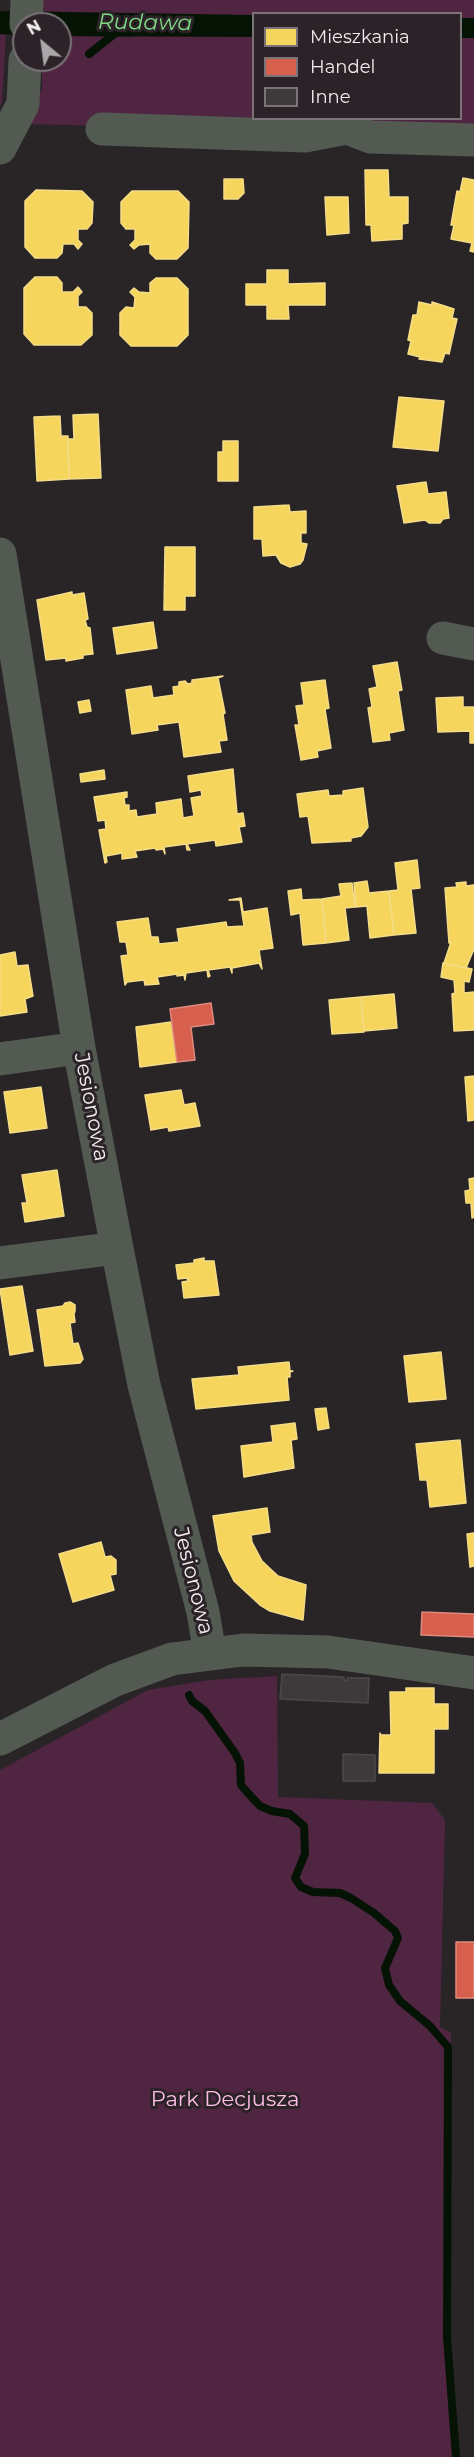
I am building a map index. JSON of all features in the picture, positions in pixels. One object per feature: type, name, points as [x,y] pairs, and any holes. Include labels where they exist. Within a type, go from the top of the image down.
[{"type":"street","points":[[0,148],[23,104],[26,72]]},
{"type":"street","points":[[102,129],[305,136],[347,129],[370,137],[474,140]]},
{"type":"street","name":"Jesionowa","points":[[0,554],[7,652],[117,1248],[144,1385],[203,1612],[210,1654]]},
{"type":"street","points":[[0,1059],[79,1048]]},
{"type":"street","points":[[0,1263],[117,1248]]},
{"type":"street","points":[[0,1739],[115,1680],[172,1659],[243,1650],[328,1652],[474,1673]]},
{"type":"green space","points":[[43,0],[474,0],[474,135],[28,124],[42,89],[42,72],[72,72],[72,36],[134,37],[78,13],[42,11]]},
{"type":"green space","points":[[0,34],[6,35],[0,106]]},
{"type":"green space","name":"Park Decjusza","points":[[277,1676],[278,1797],[432,1803],[445,1820],[440,2027],[451,2033],[447,2302],[456,2457],[0,2457],[0,1770],[148,1690],[209,1680]]},
{"type":"water","points":[[0,11],[63,12],[12,12],[12,34],[0,34]]},
{"type":"water","name":"Rudawa","points":[[72,12],[252,15],[252,37],[72,36]]},
{"type":"water","points":[[462,18],[474,18],[474,38],[462,38]]},
{"type":"building: Mieszkania","points":[[365,170],[388,170],[389,197],[408,197],[408,223],[402,224],[402,239],[372,241],[371,225],[366,225]]},
{"type":"building: Mieszkania","points":[[463,178],[474,180],[474,252],[470,251],[472,243],[451,239],[457,191],[460,192]]},
{"type":"building: Mieszkania","points":[[224,179],[243,179],[244,193],[238,199],[224,199]]},
{"type":"building: Mieszkania","points":[[36,190],[82,191],[93,202],[92,223],[87,229],[78,229],[78,240],[82,244],[78,249],[74,244],[63,244],[62,253],[57,258],[35,258],[25,247],[25,201]]},
{"type":"building: Mieszkania","points":[[132,191],[178,191],[189,202],[188,248],[177,259],[156,259],[150,253],[150,244],[139,245],[134,249],[130,245],[135,240],[135,229],[126,229],[121,223],[121,202]]},
{"type":"building: Mieszkania","points":[[325,197],[348,197],[349,233],[327,235]]},
{"type":"building: Mieszkania","points":[[267,270],[288,270],[288,284],[325,283],[325,305],[288,305],[289,319],[267,319],[267,305],[246,305],[246,284],[267,284]]},
{"type":"building: Mieszkania","points":[[35,277],[57,277],[62,283],[62,292],[73,292],[78,287],[82,292],[78,296],[78,307],[86,307],[92,313],[92,335],[81,345],[34,345],[24,334],[24,288]]},
{"type":"building: Mieszkania","points":[[156,278],[177,278],[188,289],[188,335],[177,346],[131,346],[120,335],[120,313],[126,307],[134,308],[135,297],[130,292],[134,288],[139,292],[150,293],[150,283]]},
{"type":"building: Mieszkania","points":[[419,302],[432,305],[432,302],[454,309],[452,318],[457,319],[449,354],[445,353],[442,362],[419,359],[420,357],[408,354],[413,315],[417,315]]},
{"type":"building: Mieszkania","points":[[399,397],[444,401],[438,451],[393,447]]},
{"type":"building: Mieszkania","points":[[98,414],[101,478],[69,479],[68,439],[74,439],[73,415]]},
{"type":"building: Mieszkania","points":[[60,416],[61,436],[68,436],[69,479],[37,481],[34,417]]},
{"type":"building: Mieszkania","points":[[223,441],[238,441],[238,481],[218,481],[218,452],[223,452]]},
{"type":"building: Mieszkania","points":[[426,482],[428,494],[446,492],[449,518],[443,519],[440,523],[429,523],[425,520],[404,523],[397,486]]},
{"type":"building: Mieszkania","points":[[289,505],[290,512],[306,511],[306,533],[301,533],[301,543],[307,544],[303,560],[300,564],[290,567],[281,563],[276,555],[263,556],[262,539],[254,539],[254,507]]},
{"type":"building: Mieszkania","points":[[165,547],[195,547],[195,596],[185,596],[185,610],[164,610]]},
{"type":"building: Mieszkania","points":[[72,592],[72,595],[84,593],[88,619],[85,620],[87,627],[90,628],[93,654],[66,661],[66,658],[46,660],[37,600]]},
{"type":"building: Mieszkania","points":[[153,622],[157,648],[117,654],[113,628]]},
{"type":"building: Mieszkania","points":[[397,662],[402,690],[398,691],[404,730],[389,733],[390,740],[373,742],[368,708],[372,707],[369,689],[377,687],[373,666]]},
{"type":"building: Mieszkania","points":[[223,676],[218,678],[225,713],[223,714],[227,740],[219,741],[221,752],[184,757],[179,722],[157,725],[158,730],[132,734],[126,690],[151,686],[153,698],[174,695],[173,687],[179,686],[179,682],[185,681],[188,684],[192,683],[192,680]]},
{"type":"building: Mieszkania","points":[[325,680],[329,708],[325,709],[331,748],[317,751],[318,757],[301,760],[295,725],[299,725],[296,706],[304,705],[301,683]]},
{"type":"building: Mieszkania","points":[[463,697],[463,707],[474,707],[474,743],[470,743],[470,731],[438,732],[436,698]]},
{"type":"building: Mieszkania","points":[[89,700],[91,711],[80,713],[78,702]]},
{"type":"building: Mieszkania","points":[[233,769],[237,814],[243,813],[245,826],[239,827],[242,842],[216,846],[215,840],[187,844],[190,850],[187,850],[186,844],[164,847],[165,854],[163,849],[156,850],[155,848],[135,851],[137,857],[122,859],[122,853],[106,856],[107,862],[105,863],[99,830],[106,829],[105,820],[98,821],[94,797],[127,792],[127,797],[124,798],[125,805],[129,805],[129,811],[136,810],[137,817],[157,814],[156,803],[181,799],[183,818],[194,816],[191,798],[202,796],[201,790],[190,792],[188,776]]},
{"type":"building: Mieszkania","points":[[104,770],[105,779],[81,782],[80,774]]},
{"type":"building: Mieszkania","points":[[363,788],[368,827],[361,836],[351,838],[351,841],[312,843],[308,816],[300,817],[297,794],[328,790],[329,796],[343,795],[343,791]]},
{"type":"building: Mieszkania","points":[[417,860],[420,888],[411,889],[416,933],[394,935],[389,891],[398,890],[395,863]]},
{"type":"building: Mieszkania","points":[[367,881],[369,893],[389,891],[394,935],[370,938],[367,906],[356,907],[354,883]]},
{"type":"building: Mieszkania","points":[[466,882],[466,886],[474,885],[474,949],[466,968],[444,963],[451,942],[449,943],[445,888],[457,887],[456,883]]},
{"type":"building: Mieszkania","points":[[352,883],[355,907],[345,908],[349,940],[326,943],[322,899],[341,896],[339,884]]},
{"type":"building: Mieszkania","points":[[301,889],[302,900],[322,899],[326,943],[303,945],[300,913],[291,915],[288,891]]},
{"type":"building: Mieszkania","points":[[241,898],[243,912],[267,908],[273,948],[259,950],[262,969],[259,963],[232,968],[232,973],[230,967],[208,970],[210,976],[208,977],[207,970],[186,973],[185,980],[184,975],[177,976],[177,974],[157,977],[159,984],[145,985],[144,980],[127,982],[125,985],[121,956],[128,955],[126,942],[120,942],[117,922],[148,918],[151,937],[158,937],[159,944],[179,942],[177,929],[226,922],[227,927],[244,926],[240,900],[229,900]]},
{"type":"building: Mieszkania","points":[[15,952],[17,966],[28,965],[33,996],[25,999],[27,1012],[0,1016],[0,955]]},
{"type":"building: Mieszkania","points":[[443,963],[472,969],[469,982],[464,981],[464,993],[474,992],[474,1030],[454,1031],[452,994],[455,993],[454,980],[441,977]]},
{"type":"building: Mieszkania","points":[[394,994],[397,1028],[364,1031],[361,997]]},
{"type":"building: Mieszkania","points":[[361,997],[364,1032],[332,1034],[329,1000]]},
{"type":"building: Mieszkania","points":[[171,1022],[177,1062],[140,1067],[136,1027]]},
{"type":"building: Mieszkania","points":[[474,1076],[474,1120],[468,1121],[465,1077]]},
{"type":"building: Mieszkania","points":[[41,1087],[47,1128],[10,1133],[4,1092]]},
{"type":"building: Mieszkania","points":[[181,1090],[184,1105],[195,1103],[200,1126],[169,1131],[168,1127],[151,1130],[145,1095]]},
{"type":"building: Mieszkania","points":[[57,1170],[64,1216],[25,1222],[22,1203],[27,1203],[22,1175]]},
{"type":"building: Mieszkania","points":[[474,1178],[474,1217],[472,1218],[471,1203],[466,1203],[465,1191],[470,1190],[469,1179]]},
{"type":"building: Mieszkania","points":[[204,1258],[204,1261],[214,1261],[219,1295],[184,1298],[182,1282],[188,1281],[187,1278],[178,1279],[176,1265],[194,1263],[194,1260]]},
{"type":"building: Mieszkania","points":[[22,1286],[33,1351],[10,1355],[0,1289]]},
{"type":"building: Mieszkania","points":[[70,1302],[75,1305],[75,1322],[70,1323],[73,1344],[78,1343],[83,1359],[80,1363],[45,1366],[37,1310],[63,1306]]},
{"type":"building: Mieszkania","points":[[441,1352],[446,1399],[409,1402],[404,1356]]},
{"type":"building: Mieszkania","points":[[289,1362],[290,1371],[293,1371],[290,1372],[290,1377],[287,1377],[289,1400],[196,1409],[192,1379],[239,1375],[238,1367]]},
{"type":"building: Mieszkania","points":[[326,1408],[329,1428],[318,1430],[315,1409]]},
{"type":"building: Mieszkania","points":[[295,1423],[297,1439],[291,1440],[294,1468],[244,1477],[241,1446],[273,1442],[271,1426]]},
{"type":"building: Mieszkania","points":[[460,1440],[466,1503],[430,1507],[427,1480],[420,1480],[416,1444]]},
{"type":"building: Mieszkania","points":[[267,1508],[270,1532],[251,1535],[252,1542],[262,1561],[278,1576],[306,1585],[303,1620],[270,1611],[260,1605],[234,1581],[219,1551],[213,1516]]},
{"type":"building: Mieszkania","points":[[474,1533],[474,1566],[470,1567],[467,1534]]},
{"type":"building: Mieszkania","points":[[101,1542],[105,1557],[111,1556],[116,1560],[116,1574],[110,1575],[114,1590],[73,1602],[59,1554]]},
{"type":"building: Mieszkania","points":[[406,1688],[434,1688],[434,1704],[448,1704],[448,1729],[434,1729],[434,1773],[379,1773],[380,1733],[391,1735],[390,1692],[406,1692]]},
{"type":"building: Handel","points":[[211,1003],[214,1024],[191,1027],[195,1060],[177,1062],[170,1009]]},
{"type":"building: Handel","points":[[422,1612],[474,1614],[474,1637],[421,1635]]},
{"type":"building: Handel","points":[[456,1942],[474,1942],[474,1998],[456,1998]]},
{"type":"building: Inne","points":[[282,1674],[344,1677],[344,1681],[347,1678],[369,1678],[368,1703],[280,1699]]},
{"type":"building: Inne","points":[[343,1754],[375,1755],[375,1781],[343,1781]]},
{"type":"waterway","name":"Rudawa","points":[[89,54],[118,31]]},
{"type":"waterway","points":[[189,1695],[192,1701],[205,1711],[235,1753],[240,1763],[241,1785],[246,1791],[260,1806],[290,1814],[304,1826],[305,1854],[295,1878],[301,1887],[313,1892],[340,1893],[351,1898],[374,1913],[395,1931],[398,1938],[385,1968],[389,1985],[400,2001],[430,2026],[448,2047],[447,2337],[456,2457]]}]
